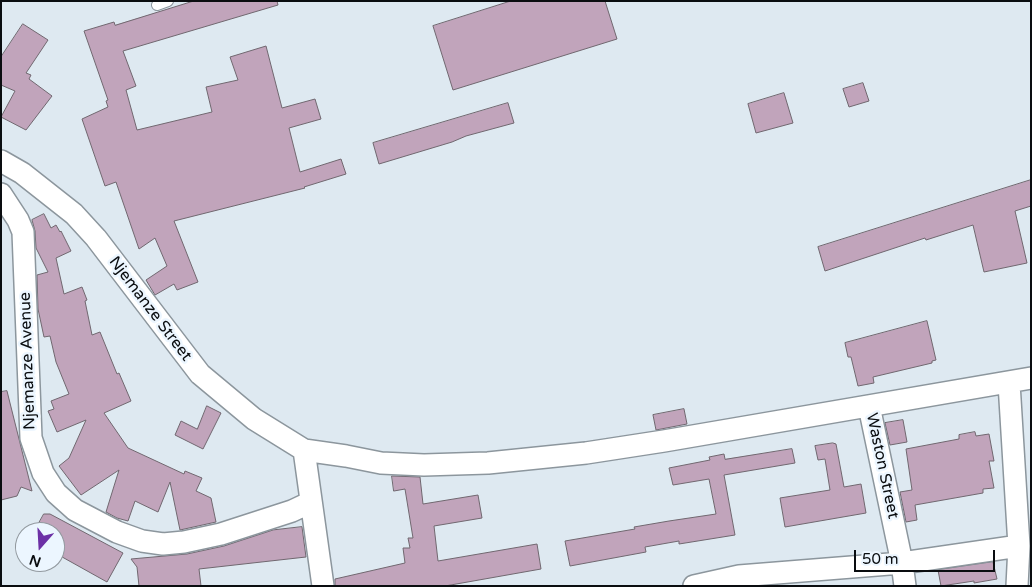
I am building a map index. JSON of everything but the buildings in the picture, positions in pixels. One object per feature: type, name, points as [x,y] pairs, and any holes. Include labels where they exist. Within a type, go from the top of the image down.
[{"type":"street","name":"Njemanze Street","points":[[1,161],[22,173],[74,214],[96,238],[200,374],[254,419],[304,450]]},
{"type":"street","name":"Njemanze Avenue","points":[[1,194],[18,220],[23,232],[31,438],[43,473],[56,492],[75,510],[116,532],[142,541],[163,544],[184,542],[221,534],[292,511],[311,502]]},
{"type":"street","points":[[323,586],[304,450],[381,463],[424,465],[488,464],[586,453],[1031,378]]},
{"type":"street","points":[[1009,383],[1019,546],[1017,586]]},
{"type":"street","name":"Waston Street","points":[[869,406],[902,563],[905,586]]},
{"type":"street","points":[[694,586],[738,576],[902,563],[1019,546]]},
{"type":"lane","points":[[157,5],[168,1]]}]
